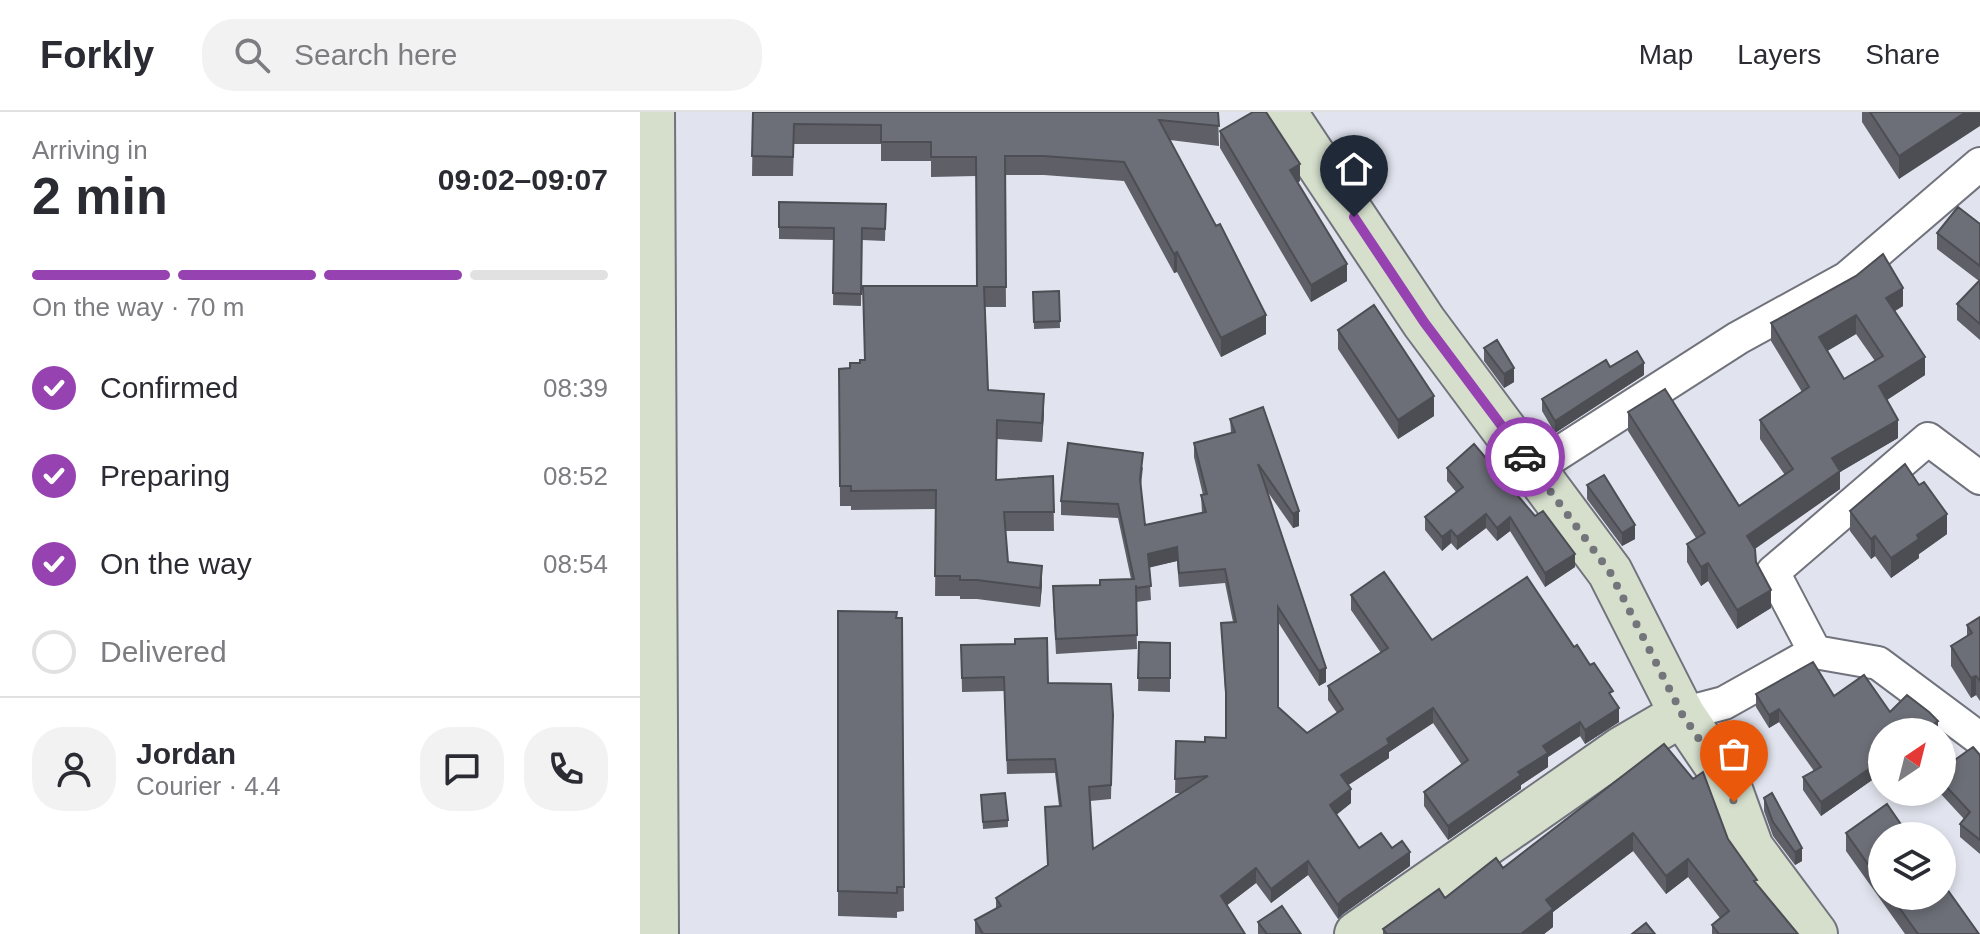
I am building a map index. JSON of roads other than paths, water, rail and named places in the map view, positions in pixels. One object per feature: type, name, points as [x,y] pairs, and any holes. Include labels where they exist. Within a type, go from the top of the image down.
[{"type":"street","points":[[652,112],[656,934]]},
{"type":"street","points":[[1284,112],[1424,322],[1610,572],[1682,714],[1726,779],[1751,848],[1815,934]]},
{"type":"street","points":[[1534,469],[1738,338],[1847,278],[1980,164]]},
{"type":"street","points":[[1815,652],[1773,572],[1928,439],[1980,478]]},
{"type":"street","points":[[1357,934],[1622,749],[1682,714],[1724,703],[1815,652],[1878,663],[1980,739]]}]
